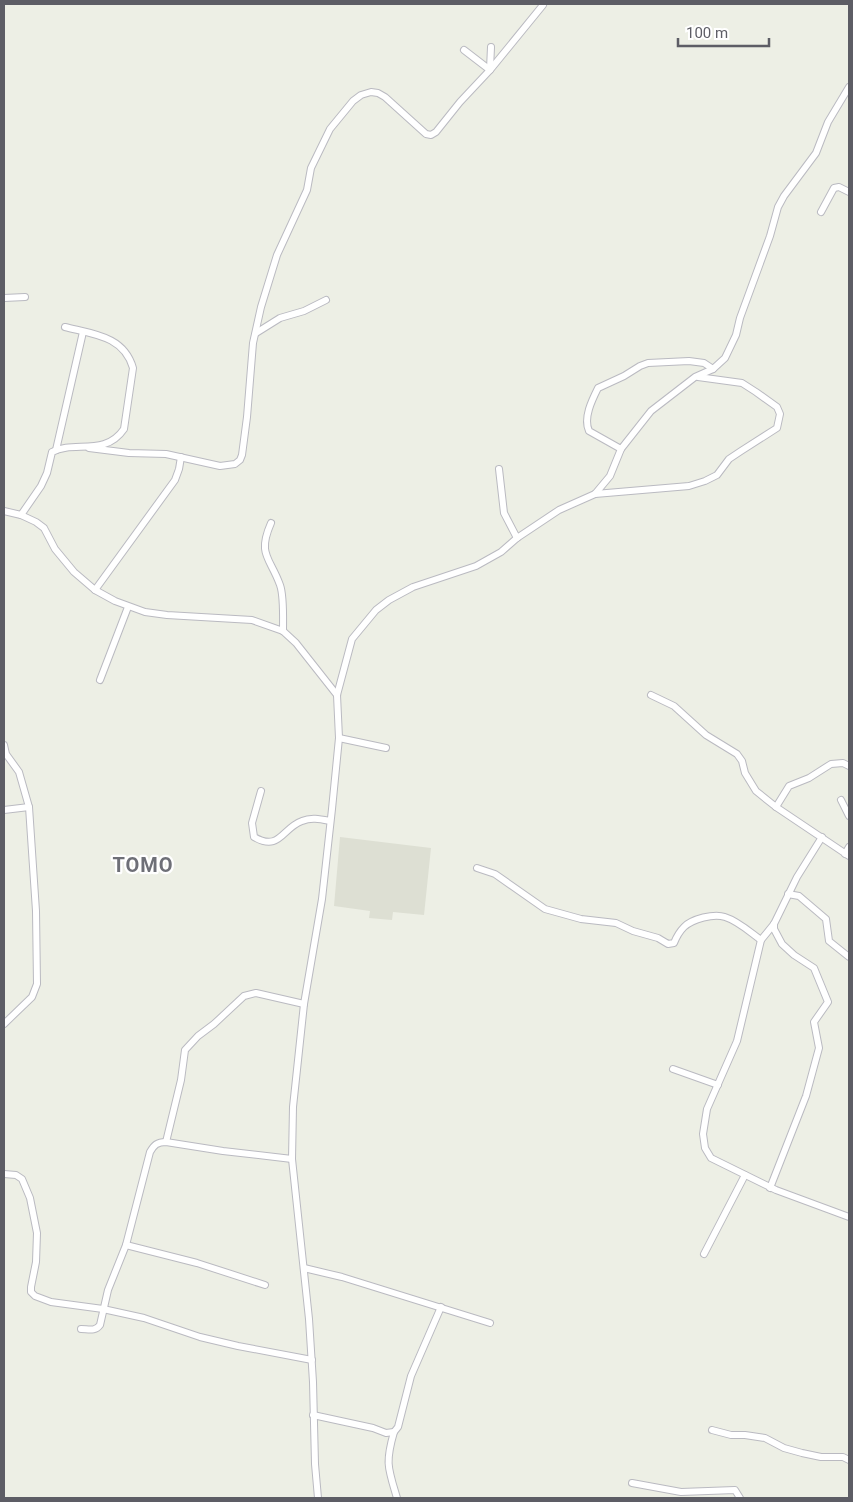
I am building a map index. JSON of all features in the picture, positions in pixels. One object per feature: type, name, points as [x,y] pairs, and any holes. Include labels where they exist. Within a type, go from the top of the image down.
[{"type":"street","points":[[21,515],[41,486],[47,473],[52,452],[56,450],[70,447],[128,453],[166,454],[220,466],[235,464],[240,460],[248,417],[253,343],[277,255],[307,190],[311,168],[330,129],[349,105],[361,95],[371,92],[378,93],[426,134],[430,135],[436,132],[543,5]]},
{"type":"street","points":[[490,70],[491,47]]},
{"type":"street","points":[[464,50],[490,70]]},
{"type":"street","points":[[595,494],[610,476],[622,449],[651,411],[695,377],[713,369],[725,358],[736,335],[778,207],[816,153],[828,122],[849,87]]},
{"type":"street","points":[[821,212],[834,188],[839,186],[848,190]]},
{"type":"street","points":[[4,298],[25,297]]},
{"type":"street","points":[[256,332],[280,318],[304,311],[326,300]]},
{"type":"street","points":[[65,327],[111,339],[127,354],[133,368],[124,429],[113,440],[89,448]]},
{"type":"street","points":[[56,450],[83,332]]},
{"type":"street","points":[[622,449],[589,430],[586,426],[586,418],[598,388],[648,363],[704,362],[713,369]]},
{"type":"street","points":[[318,1498],[315,1464],[312,1360],[292,1159],[295,1075],[304,1004],[322,899],[339,738],[337,695],[352,639],[376,610],[389,600],[413,587],[476,566],[501,552],[517,538],[559,510],[595,494],[689,486],[705,482],[717,475],[729,459],[779,425],[780,414],[777,407],[742,383],[695,377]]},
{"type":"street","points":[[95,590],[175,480],[181,457]]},
{"type":"street","points":[[499,469],[504,513],[517,538]]},
{"type":"street","points":[[4,511],[21,515],[44,528],[61,558],[95,590],[128,607],[167,615],[252,620],[283,632],[296,643],[337,695]]},
{"type":"street","points":[[272,523],[267,532],[264,552],[281,586],[283,632]]},
{"type":"street","points":[[100,680],[128,607]]},
{"type":"street","points":[[651,695],[674,706],[706,735],[737,754],[742,761],[745,773],[756,791],[776,807],[847,855],[849,847]]},
{"type":"street","points":[[339,738],[386,748]]},
{"type":"street","points":[[4,745],[5,754],[18,772],[29,807],[36,911],[37,984],[32,997],[4,1024]]},
{"type":"street","points":[[776,807],[789,786],[809,778],[831,764],[843,763],[849,766]]},
{"type":"street","points":[[261,791],[252,823],[254,837],[261,842],[270,843],[283,837],[295,823],[304,820],[312,818],[330,820]]},
{"type":"street","points":[[841,800],[849,816]]},
{"type":"street","points":[[4,810],[29,807]]},
{"type":"street","points":[[822,837],[788,894],[774,924],[761,940],[736,1041],[707,1109],[703,1134],[704,1148],[712,1158],[770,1188],[849,1217]]},
{"type":"street","points":[[477,868],[495,874],[545,909],[581,918],[616,923],[633,931],[658,938],[668,944],[674,944],[684,927],[689,923],[706,917],[723,916],[734,921],[761,940]]},
{"type":"street","points":[[788,894],[799,896],[826,919],[829,941],[849,958]]},
{"type":"street","points":[[770,1188],[806,1096],[814,1067],[819,1048],[814,1022],[828,1002],[814,968],[794,955],[782,944],[774,929],[774,924]]},
{"type":"street","points":[[166,1142],[186,1050],[198,1036],[244,996],[249,994],[256,993],[304,1004]]},
{"type":"street","points":[[673,1069],[718,1085]]},
{"type":"street","points":[[81,1329],[93,1330],[98,1328],[108,1290],[126,1245],[150,1152],[154,1145],[166,1142],[223,1152],[292,1159]]},
{"type":"street","points":[[4,1174],[22,1179],[30,1198],[37,1233],[37,1250],[31,1288],[31,1292],[35,1296],[51,1302],[103,1309],[144,1318],[200,1337],[312,1360]]},
{"type":"street","points":[[704,1254],[745,1175]]},
{"type":"street","points":[[126,1245],[197,1262],[265,1285]]},
{"type":"street","points":[[304,1268],[342,1276],[490,1323]]},
{"type":"street","points":[[397,1498],[388,1464],[388,1454],[394,1432],[398,1427],[411,1376],[441,1307]]},
{"type":"street","points":[[313,1415],[357,1424],[386,1433],[394,1432]]},
{"type":"street","points":[[712,1430],[731,1435],[765,1438],[784,1448],[814,1456],[843,1457],[849,1460]]},
{"type":"street","points":[[632,1483],[681,1492],[735,1490],[740,1498]]},
{"type":"shaded area","points":[[340,837],[431,848],[424,915],[393,912],[392,920],[369,918],[370,911],[334,906]]},
{"type":"district","name":"TOMO","points":[[143,865]]}]
